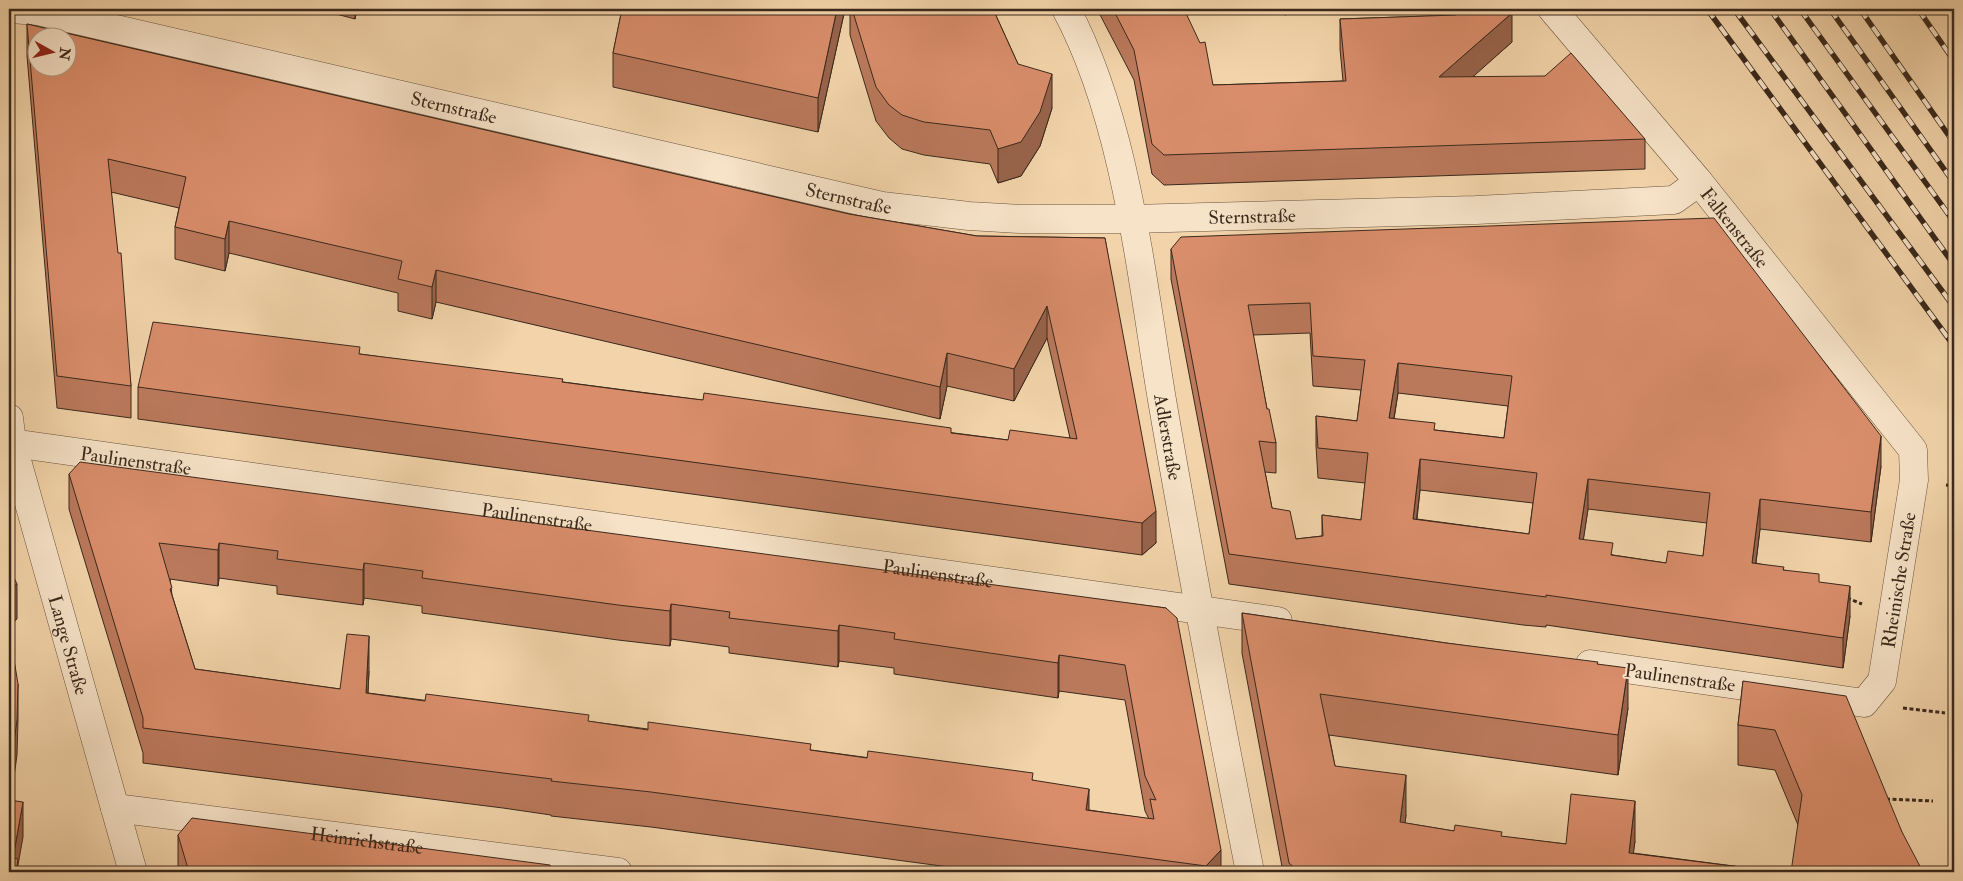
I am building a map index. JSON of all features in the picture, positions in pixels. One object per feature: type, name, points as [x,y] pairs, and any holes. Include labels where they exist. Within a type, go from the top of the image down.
[{"type":"street","name":"Sternstraße","points":[[11,9],[38,11],[882,206],[969,216],[1020,219],[1131,219],[1466,210],[1674,200],[1699,182]]},
{"type":"street","name":"Adlerstraße","points":[[1066,9],[1094,71],[1112,130],[1131,219],[1198,610],[1250,872]]},
{"type":"street","name":"Falkenstraße","points":[[1552,9],[1699,182],[1913,450]]},
{"type":"street","name":"Paulinenstraße","points":[[10,431],[1198,610],[1306,624]]},
{"type":"street","name":"Lange Straße","points":[[10,431],[133,872]]},
{"type":"street","name":"Rheinische Straße","points":[[1864,703],[1882,681],[1914,480],[1913,450]]},
{"type":"street","name":"Paulinenstraße","points":[[1570,661],[1864,703]]},
{"type":"street","name":"Heinrichstraße","points":[[115,808],[618,872]]},
{"type":"path","points":[[1840,595],[1892,616]]},
{"type":"path","points":[[1878,799],[1933,801]]},
{"type":"path","points":[[1883,799],[1887,808]]},
{"type":"building","points":[[622,9],[837,9],[818,98],[613,53]]},
{"type":"building","points":[[852,9],[993,9],[1018,64],[1052,74],[1040,112],[1021,142],[998,149],[990,130],[924,122],[902,115],[889,105],[876,87]]},
{"type":"building","points":[[1113,9],[1184,9],[1200,43],[1205,42],[1213,85],[1346,81],[1340,19],[1456,15],[1451,9],[1501,9],[1503,13],[1512,13],[1439,77],[1545,76],[1571,53],[1645,139],[1164,155],[1152,144],[1134,50]]},
{"type":"building","points":[[27,24],[44,28],[28,28],[28,36]]},
{"type":"building","points":[[78,36],[849,214],[977,236],[1105,238],[1156,511],[1142,523],[138,387],[153,322],[360,347],[359,354],[563,379],[562,382],[645,393],[703,400],[704,393],[951,428],[951,433],[1008,440],[1010,430],[1077,439],[1047,306],[1014,369],[947,353],[940,387],[436,270],[432,287],[398,279],[402,261],[229,221],[225,239],[175,227],[186,177],[108,159],[118,253],[121,253],[131,386],[57,376],[32,78],[78,78]]},
{"type":"building","points":[[1714,218],[1881,436],[1871,512],[1760,499],[1752,563],[1784,567],[1783,570],[1819,574],[1819,582],[1850,586],[1843,638],[1546,595],[1546,597],[1229,554],[1171,249],[1181,237]],"holes":[[[1310,303],[1313,356],[1365,360],[1357,421],[1316,416],[1318,448],[1368,453],[1361,520],[1322,515],[1323,536],[1296,539],[1290,511],[1272,508],[1259,441],[1276,443],[1269,409],[1267,409],[1248,305]],[[1398,363],[1512,376],[1504,438],[1434,430],[1435,423],[1389,418]],[[1420,459],[1537,473],[1529,534],[1413,519]],[[1588,479],[1710,493],[1703,556],[1668,551],[1666,563],[1611,555],[1613,543],[1579,539]]]},
{"type":"building","points":[[80,462],[1166,608],[1177,618],[1221,850],[1206,866],[651,792],[551,781],[552,779],[143,728],[143,718],[69,474]],"holes":[[[159,543],[218,550],[219,543],[278,551],[277,559],[363,570],[364,563],[423,571],[422,578],[618,605],[670,611],[671,604],[730,612],[729,618],[838,631],[839,625],[895,633],[894,639],[1058,663],[1059,655],[1125,665],[1145,776],[1156,800],[1150,799],[1154,819],[1086,810],[1089,789],[1032,780],[1033,773],[868,751],[867,758],[810,750],[811,744],[648,722],[648,730],[588,721],[589,715],[426,694],[425,701],[366,693],[369,636],[347,634],[340,689],[195,669],[170,589],[172,588]]]},
{"type":"building","points":[[9,567],[17,584],[9,590]]},
{"type":"building","points":[[1242,613],[1446,643],[1598,662],[1597,664],[1628,668],[1618,735],[1320,694],[1335,766],[1406,775],[1400,822],[1454,831],[1455,825],[1502,832],[1501,836],[1566,844],[1571,794],[1635,801],[1629,853],[1780,872],[1299,872],[1289,863]]},
{"type":"building","points":[[9,636],[18,684],[17,720],[9,779]]},
{"type":"building","points":[[1743,681],[1846,696],[1902,832],[1923,872],[1791,872],[1802,795],[1775,730],[1738,725]]},
{"type":"building","points":[[9,800],[23,802],[13,858],[18,859],[16,872],[9,872]]},
{"type":"building","points":[[192,818],[550,865],[554,872],[189,872],[178,835]]},
{"type":"railway","points":[[1707,9],[1954,346]]},
{"type":"railway","points":[[1734,9],[1954,307]]},
{"type":"railway","points":[[1770,9],[1954,265]]},
{"type":"railway","points":[[1800,9],[1954,222]]},
{"type":"railway","points":[[1830,9],[1954,183]]},
{"type":"railway","points":[[1860,9],[1954,143]]},
{"type":"railway","points":[[1918,9],[1954,61]]}]
